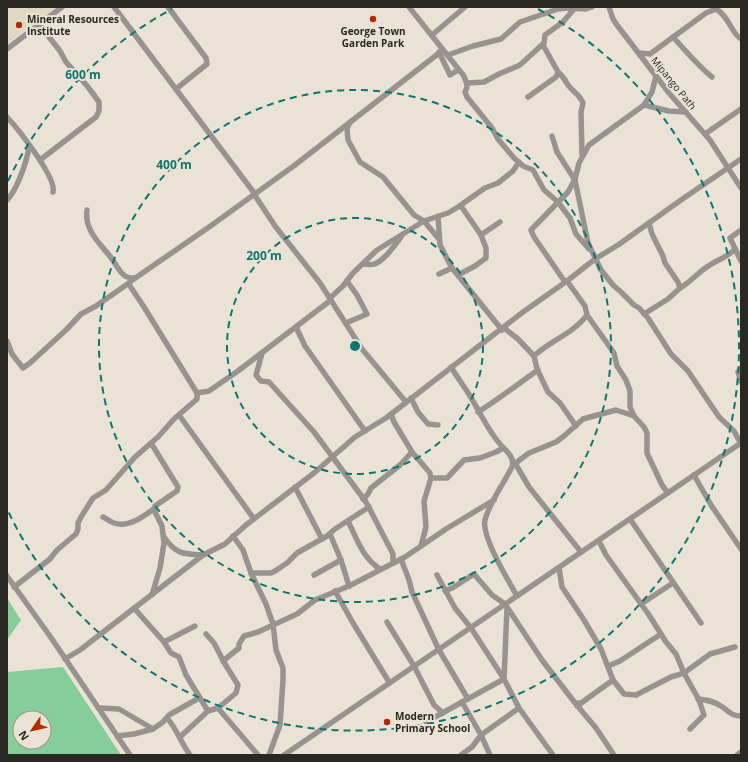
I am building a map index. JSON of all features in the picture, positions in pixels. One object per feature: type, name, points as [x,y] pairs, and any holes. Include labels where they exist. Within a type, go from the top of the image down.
[{"type":"street","points":[[7,49],[62,7]]},
{"type":"street","points":[[114,7],[255,194],[275,226],[304,261],[362,349],[409,400],[428,424],[438,425]]},
{"type":"street","points":[[168,7],[206,58],[207,64],[176,89]]},
{"type":"street","points":[[409,7],[432,35],[441,51],[450,75],[458,70]]},
{"type":"street","points":[[432,35],[465,7]]},
{"type":"street","points":[[448,55],[473,46],[501,39],[520,22],[558,9],[564,8],[586,10],[592,7]]},
{"type":"street","name":"Mipango Path","points":[[609,7],[613,19],[656,76],[705,134],[741,188]]},
{"type":"street","points":[[467,83],[484,82],[520,65],[543,45],[545,35],[563,22],[574,9]]},
{"type":"street","points":[[639,53],[650,54],[706,13],[716,9],[729,21],[738,37],[741,39]]},
{"type":"street","points":[[39,24],[60,51],[66,62],[88,87],[98,102],[99,112],[96,117],[40,160]]},
{"type":"street","points":[[673,37],[698,65],[712,77]]},
{"type":"street","points":[[543,45],[558,72],[564,77],[569,86],[578,94],[583,103],[581,112],[582,156]]},
{"type":"street","points":[[441,51],[448,55],[464,76],[467,83],[467,89],[465,92],[467,97],[492,128],[498,139],[523,166],[533,170],[544,190],[558,202],[570,218],[576,234],[592,252]]},
{"type":"street","points":[[7,341],[12,354],[23,368],[76,321],[81,314],[96,306],[255,194],[441,51]]},
{"type":"street","points":[[528,97],[556,78],[558,72]]},
{"type":"street","points":[[656,76],[652,92],[644,104],[589,145],[582,156],[575,179],[568,192],[531,230],[534,237],[585,306],[587,315],[614,353],[617,366],[628,384],[630,392],[629,406],[634,416],[646,431],[648,440],[646,452],[662,485],[668,493]]},
{"type":"street","points":[[644,104],[669,111],[686,112]]},
{"type":"street","points":[[705,134],[741,109]]},
{"type":"street","points":[[7,118],[40,160],[54,184],[53,192]]},
{"type":"street","points":[[350,122],[347,129],[348,140],[360,162],[383,177],[414,215],[424,221],[439,239]]},
{"type":"street","points":[[284,755],[390,682],[440,650],[470,628],[506,606],[517,596],[741,443],[734,431],[719,417],[688,371],[671,354],[644,314],[613,285],[595,259],[580,206],[575,179],[557,152],[552,136]]},
{"type":"street","points":[[7,200],[13,194],[27,159],[29,147]]},
{"type":"street","points":[[65,659],[80,650],[203,555],[225,544],[254,519],[333,458],[355,438],[391,414],[503,329],[523,312],[566,282],[595,259],[741,159]]},
{"type":"street","points":[[197,393],[209,391],[296,327],[330,299],[382,246],[424,221],[461,206],[485,188],[498,183],[513,170],[519,162]]},
{"type":"street","points":[[458,275],[486,258],[486,248],[481,236],[461,206]]},
{"type":"street","points":[[87,210],[86,218],[95,239],[126,277],[134,278]]},
{"type":"street","points":[[438,216],[440,245],[452,268],[503,329],[518,339],[534,356],[538,370],[548,392],[560,403],[576,426]]},
{"type":"street","points":[[481,236],[500,222]]},
{"type":"street","points":[[649,223],[652,234],[665,263],[678,282],[680,288]]},
{"type":"street","points":[[741,230],[730,238],[741,261]]},
{"type":"street","points":[[364,264],[374,264],[392,249],[402,235]]},
{"type":"street","points":[[644,314],[668,299],[710,265],[731,254],[735,249]]},
{"type":"street","points":[[369,258],[374,264]]},
{"type":"street","points":[[439,274],[452,268]]},
{"type":"street","points":[[346,323],[367,314],[357,295],[347,281]]},
{"type":"street","points":[[14,587],[50,559],[57,550],[76,534],[78,523],[93,498],[106,490],[135,457],[198,398],[197,393],[129,283]]},
{"type":"street","points":[[534,356],[569,331],[587,315]]},
{"type":"street","points":[[296,327],[305,346],[365,431]]},
{"type":"street","points":[[262,353],[256,375],[261,381],[269,382],[314,432],[363,498],[393,554],[392,562]]},
{"type":"street","points":[[451,367],[470,396],[491,434],[511,456],[514,464],[529,487],[581,552]]},
{"type":"street","points":[[741,368],[738,372],[741,382]]},
{"type":"street","points":[[478,412],[538,370]]},
{"type":"street","points":[[517,596],[498,562],[485,529],[485,520],[494,500],[514,464],[529,453],[556,442],[568,434],[583,419],[616,410],[634,416]]},
{"type":"street","points":[[391,414],[394,422],[412,452],[430,474],[431,478],[424,501],[426,526],[420,546]]},
{"type":"street","points":[[179,415],[254,519]]},
{"type":"street","points":[[104,517],[114,523],[130,523],[139,519],[155,508],[158,503],[177,491],[178,487],[151,443]]},
{"type":"street","points":[[431,478],[447,478],[464,460],[480,458],[503,448]]},
{"type":"street","points":[[363,498],[368,494],[371,488],[400,465],[412,452]]},
{"type":"street","points":[[694,475],[711,505],[741,549]]},
{"type":"street","points":[[295,488],[322,540]]},
{"type":"street","points":[[223,661],[239,648],[244,636],[258,632],[297,614],[315,600],[349,586],[392,562],[401,559],[494,500]]},
{"type":"street","points":[[252,573],[261,574],[275,571],[287,563],[297,552],[322,540],[335,528],[369,507]]},
{"type":"street","points":[[152,595],[161,564],[164,537],[162,526],[155,512],[155,508]]},
{"type":"street","points":[[630,519],[701,623]]},
{"type":"street","points":[[348,520],[360,548],[372,564],[380,569]]},
{"type":"street","points":[[330,534],[341,560],[349,586]]},
{"type":"street","points":[[233,536],[243,550],[273,624],[275,646],[283,668],[280,725],[269,755]]},
{"type":"street","points":[[164,537],[172,548],[178,552],[203,555]]},
{"type":"street","points":[[599,541],[606,555],[676,654],[684,674],[698,699],[704,715],[690,729]]},
{"type":"street","points":[[401,559],[412,592],[440,650],[468,699]]},
{"type":"street","points":[[314,575],[341,560]]},
{"type":"street","points":[[559,568],[562,587],[601,649],[613,680],[624,694],[636,696],[671,677],[684,674],[710,654],[735,647]]},
{"type":"street","points":[[446,591],[474,574],[492,595],[506,606],[542,660],[574,702],[578,704],[580,709],[596,728],[614,755]]},
{"type":"street","points":[[436,575],[455,608],[504,679],[519,708],[553,755]]},
{"type":"street","points":[[7,576],[130,755]]},
{"type":"street","points":[[641,604],[673,583]]},
{"type":"street","points":[[335,591],[348,616],[390,682]]},
{"type":"street","points":[[504,679],[506,606]]},
{"type":"street","points":[[134,608],[164,642],[171,653],[179,657],[186,675],[208,711]]},
{"type":"street","points":[[388,622],[414,666],[434,705],[443,713]]},
{"type":"street","points":[[164,642],[195,626]]},
{"type":"street","points":[[180,736],[208,711],[218,708],[236,693],[238,685],[214,643],[206,634]]},
{"type":"street","points":[[608,666],[620,661],[661,634]]},
{"type":"street","points":[[426,722],[504,679]]},
{"type":"street","points":[[578,704],[613,680]]},
{"type":"street","points":[[117,736],[134,734],[153,729],[169,715],[199,698]]},
{"type":"street","points":[[698,699],[710,700],[734,716],[741,716]]},
{"type":"street","points":[[462,702],[482,735],[490,755]]},
{"type":"street","points":[[98,708],[119,709],[153,729]]},
{"type":"street","points":[[218,708],[258,755]]},
{"type":"street","points":[[462,755],[472,747],[482,735],[519,708]]},
{"type":"street","points":[[167,718],[172,723],[190,755]]},
{"type":"street","points":[[737,755],[741,752]]},
{"type":"shaded area","name":"Mineral Resources Institute","points":[[7,7],[56,7],[7,44]]},
{"type":"green space","points":[[7,598],[21,620],[7,640]]},
{"type":"green space","points":[[63,667],[121,755],[7,755],[7,672]]},
{"type":"place","name":"George Town Garden Park","points":[[373,19]]},
{"type":"place","name":"Mineral Resources Institute","points":[[19,25]]},
{"type":"place","name":"Modern Primary School","points":[[387,722]]}]
